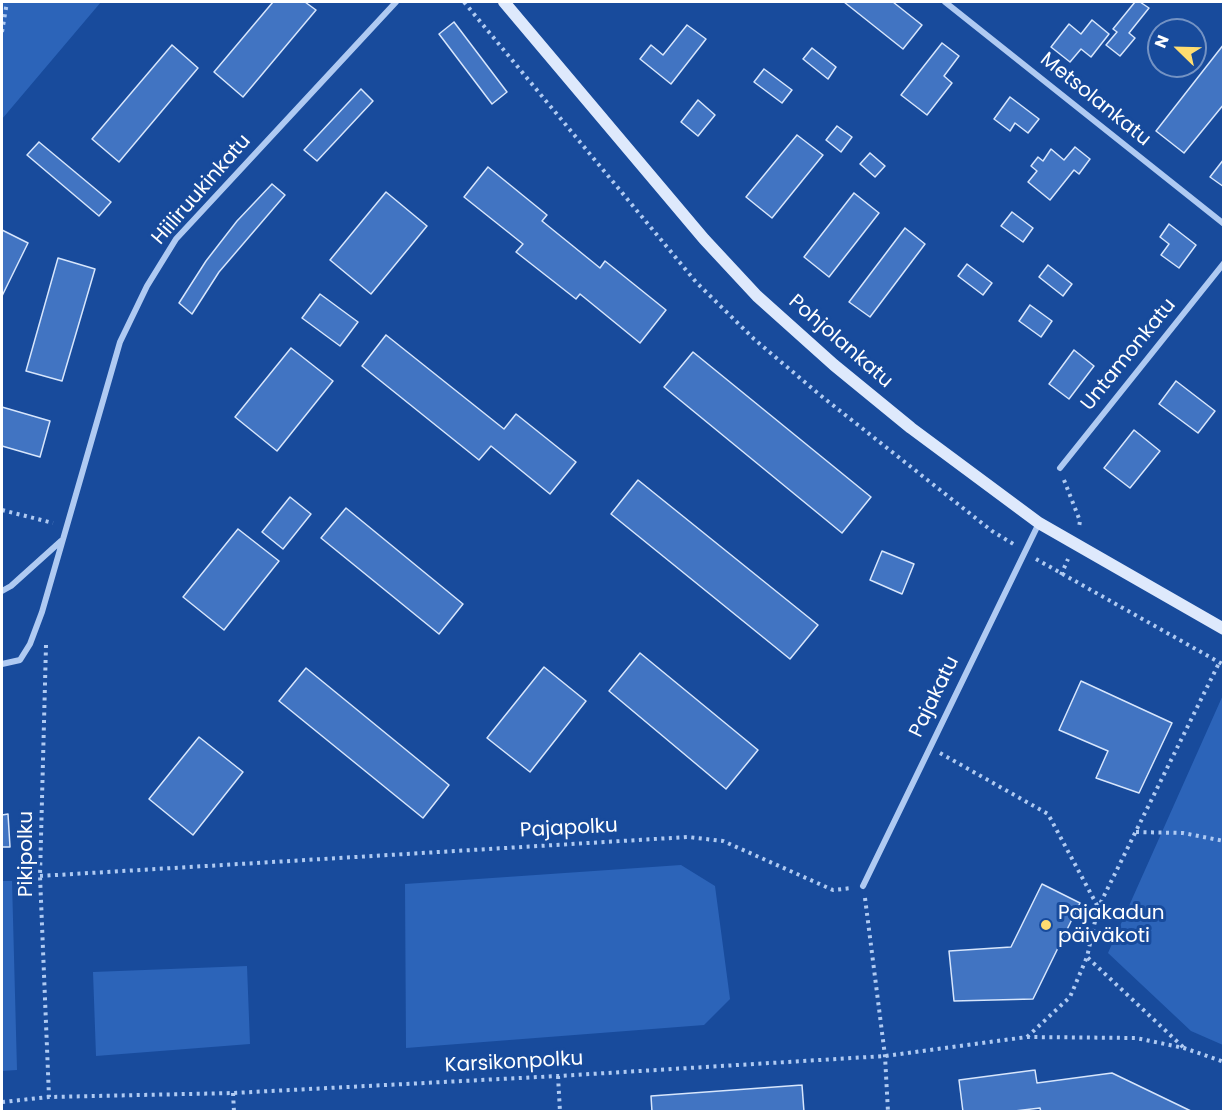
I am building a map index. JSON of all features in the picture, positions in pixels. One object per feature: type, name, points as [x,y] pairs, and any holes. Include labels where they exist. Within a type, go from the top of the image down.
[{"type":"street","name":"Hiiliruukinkatu","points":[[2,664],[20,660],[30,644],[120,342],[147,286],[176,239],[396,2]]},
{"type":"street","name":"Pohjolankatu","points":[[504,2],[656,183],[757,296],[834,365],[903,421],[1039,523],[1224,629]]},
{"type":"street","name":"Metsolankatu","points":[[945,2],[1224,224]]},
{"type":"street","name":"Untamonkatu","points":[[1060,468],[1224,263]]},
{"type":"street","name":"Pajakatu","points":[[863,886],[1039,523]]},
{"type":"street","points":[[2,591],[11,586],[62,541]]},
{"type":"path","points":[[2,32],[7,2]]},
{"type":"path","points":[[2,510],[66,526]]},
{"type":"path","name":"Pikipolku","points":[[46,642],[40,876],[49,1097]]},
{"type":"path","points":[[1027,1037],[1070,997],[1087,957],[1098,908],[1219,663]]},
{"type":"path","points":[[929,747],[1048,814],[1098,908]]},
{"type":"path","points":[[1136,832],[1183,832],[1224,841]]},
{"type":"path","name":"Pajapolku","points":[[40,876],[688,837],[723,842],[833,890],[863,886]]},
{"type":"path","points":[[863,886],[870,919],[885,1056],[888,1112]]},
{"type":"path","points":[[1087,957],[1184,1048]]},
{"type":"path","name":"Karsikonpolku","points":[[2,1102],[49,1097],[233,1093],[558,1077],[885,1056],[1027,1037],[1136,1038],[1184,1048],[1224,1062]]},
{"type":"path","points":[[558,1077],[560,1112]]},
{"type":"path","points":[[233,1093],[234,1112]]},
{"type":"shaded area","points":[[2,2],[101,2],[2,119]]},
{"type":"shaded area","points":[[1223,695],[1223,1045],[1191,1031],[1108,953]]},
{"type":"shaded area","points":[[681,865],[715,886],[730,999],[704,1025],[406,1048],[405,884]]},
{"type":"shaded area","points":[[2,881],[12,881],[17,1070],[2,1071]]},
{"type":"shaded area","points":[[247,966],[250,1044],[96,1056],[93,972]]},
{"type":"building","points":[[273,2],[305,2],[316,10],[243,97],[214,72]]},
{"type":"building","points":[[844,2],[893,2],[922,25],[903,49]]},
{"type":"building","points":[[1135,2],[1140,2],[1149,8],[1129,33],[1135,38],[1120,56],[1106,45],[1117,32],[1113,29]]},
{"type":"building","points":[[1092,20],[1109,34],[1091,57],[1081,49],[1070,62],[1051,47],[1069,24],[1081,34]]},
{"type":"building","points":[[454,22],[507,92],[492,104],[439,34]]},
{"type":"building","points":[[687,25],[706,39],[671,84],[640,59],[651,45],[663,55]]},
{"type":"building","points":[[942,43],[959,56],[944,76],[952,83],[927,115],[901,95]]},
{"type":"building","points":[[1224,44],[1224,104],[1184,153],[1156,131],[1197,78],[1207,78],[1207,66]]},
{"type":"building","points":[[172,45],[198,68],[119,162],[92,139]]},
{"type":"building","points":[[812,48],[836,67],[828,79],[803,59]]},
{"type":"building","points":[[764,69],[792,90],[782,103],[754,82]]},
{"type":"building","points":[[361,89],[373,101],[317,161],[304,150]]},
{"type":"building","points":[[1010,97],[1039,119],[1028,133],[1015,123],[1010,131],[994,119]]},
{"type":"building","points":[[698,100],[715,115],[698,136],[681,122]]},
{"type":"building","points":[[837,126],[852,137],[841,152],[826,140]]},
{"type":"building","points":[[797,135],[823,155],[772,218],[746,197]]},
{"type":"building","points":[[39,142],[111,202],[99,216],[27,155]]},
{"type":"building","points":[[1075,147],[1090,159],[1079,174],[1074,170],[1050,200],[1028,182],[1037,171],[1031,166],[1038,157],[1043,161],[1051,149],[1064,160]]},
{"type":"building","points":[[870,153],[885,166],[875,177],[860,164]]},
{"type":"building","points":[[1224,159],[1224,187],[1210,177]]},
{"type":"building","points":[[488,167],[547,215],[542,221],[600,268],[605,261],[666,310],[640,343],[580,294],[576,299],[516,252],[523,244],[464,197]]},
{"type":"building","points":[[272,184],[285,195],[219,272],[192,314],[179,303],[206,261],[237,221]]},
{"type":"building","points":[[386,192],[427,226],[371,294],[330,260]]},
{"type":"building","points":[[854,193],[879,213],[829,277],[804,257]]},
{"type":"building","points":[[1012,212],[1033,228],[1023,242],[1001,226]]},
{"type":"building","points":[[1169,224],[1196,245],[1179,268],[1161,255],[1169,244],[1160,237]]},
{"type":"building","points":[[905,228],[925,244],[870,317],[849,302]]},
{"type":"building","points":[[2,230],[28,243],[2,296]]},
{"type":"building","points":[[58,258],[95,269],[62,381],[26,371]]},
{"type":"building","points":[[967,264],[992,283],[983,295],[958,276]]},
{"type":"building","points":[[1048,265],[1072,284],[1063,296],[1039,277]]},
{"type":"building","points":[[320,294],[358,322],[340,346],[302,318]]},
{"type":"building","points":[[1030,305],[1052,321],[1041,337],[1019,321]]},
{"type":"building","points":[[386,335],[504,429],[516,414],[576,462],[550,494],[491,446],[479,460],[362,366]]},
{"type":"building","points":[[291,348],[333,381],[277,451],[235,417]]},
{"type":"building","points":[[1074,350],[1094,366],[1069,399],[1049,384]]},
{"type":"building","points":[[693,352],[871,497],[842,533],[664,387]]},
{"type":"building","points":[[1176,381],[1215,411],[1198,433],[1159,404]]},
{"type":"building","points":[[2,407],[50,421],[40,457],[2,446]]},
{"type":"building","points":[[1134,430],[1160,451],[1130,488],[1104,468]]},
{"type":"building","points":[[638,480],[818,625],[790,659],[611,514]]},
{"type":"building","points":[[290,497],[311,514],[283,549],[262,532]]},
{"type":"building","points":[[346,508],[463,604],[439,634],[321,538]]},
{"type":"building","points":[[238,529],[279,561],[224,630],[183,597]]},
{"type":"building","points":[[882,551],[914,564],[902,594],[870,580]]},
{"type":"building","points":[[640,653],[758,750],[726,789],[609,691]]},
{"type":"building","points":[[544,667],[586,701],[530,772],[487,738]]},
{"type":"building","points":[[306,668],[449,785],[423,818],[279,701]]},
{"type":"building","points":[[1081,681],[1172,723],[1139,793],[1096,778],[1108,751],[1059,730]]},
{"type":"building","points":[[199,737],[243,772],[193,835],[149,799]]},
{"type":"building","points":[[8,814],[10,847],[2,847],[2,815]]},
{"type":"building","name":"Pajakadun päiväkoti","points":[[1042,884],[1080,903],[1033,999],[954,1001],[949,951],[1011,947]]},
{"type":"building","points":[[1035,1070],[1037,1083],[1112,1073],[1193,1112],[1041,1112],[1040,1108],[1006,1112],[963,1112],[959,1080]]},
{"type":"building","points":[[802,1085],[804,1112],[652,1112],[651,1096]]},
{"type":"place","name":"Pajakadun päiväkoti","points":[[1046,925]]}]
